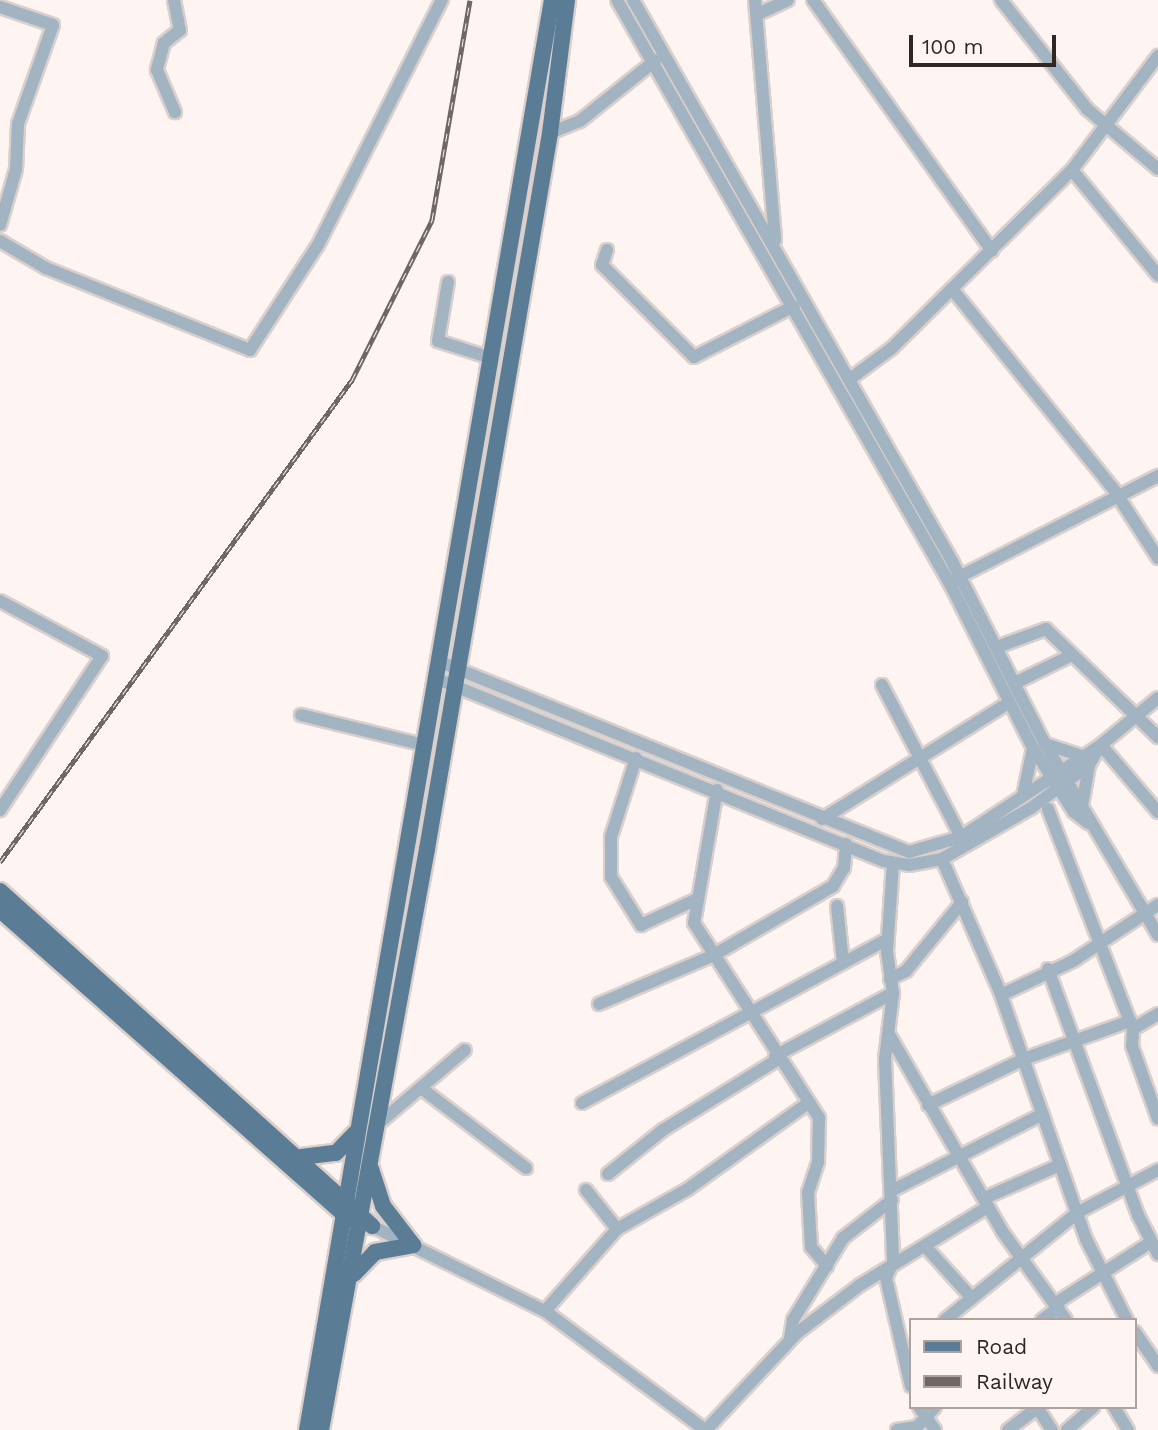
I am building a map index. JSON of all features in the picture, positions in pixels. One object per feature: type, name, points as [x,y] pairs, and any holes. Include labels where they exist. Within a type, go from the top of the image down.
[{"type":"main road","points":[[321,1430],[364,1221],[371,1157],[379,1124],[550,133],[564,0]]},
{"type":"main road","points":[[307,1430],[357,1130],[412,831],[435,678],[491,358],[564,0]]},
{"type":"main road","points":[[0,891],[301,1157],[345,1206]]},
{"type":"main road","points":[[0,910],[364,1221]]},
{"type":"main road","points":[[301,1157],[336,1153],[357,1130]]},
{"type":"main road","points":[[349,1285],[375,1252],[413,1245],[383,1206],[371,1157]]},
{"type":"street","points":[[174,0],[180,30],[164,43],[157,70],[175,112]]},
{"type":"street","points":[[0,242],[46,268],[236,348],[256,347],[318,245],[442,0]]},
{"type":"street","points":[[617,0],[656,60],[793,306],[954,580],[997,647],[1015,683],[1039,746],[1027,802]]},
{"type":"street","points":[[633,0],[850,379],[954,580],[1010,702],[1158,935]]},
{"type":"street","points":[[755,0],[775,245]]},
{"type":"street","points":[[758,14],[788,0]]},
{"type":"street","points":[[813,0],[992,251]]},
{"type":"street","points":[[1001,0],[1106,126],[1158,169]]},
{"type":"street","points":[[0,8],[53,25],[18,124],[16,169],[0,225]]},
{"type":"street","points":[[850,379],[952,289],[1072,170],[1158,56]]},
{"type":"street","points":[[550,133],[580,121],[656,60]]},
{"type":"street","points":[[1072,170],[1158,275]]},
{"type":"street","points":[[607,250],[602,265],[694,357],[793,306]]},
{"type":"street","points":[[448,282],[438,341],[491,358]]},
{"type":"street","points":[[952,289],[1119,499],[1158,558]]},
{"type":"street","points":[[954,580],[1119,499],[1158,476]]},
{"type":"street","points":[[0,601],[102,656],[0,810]]},
{"type":"street","points":[[997,647],[1046,629],[1070,656],[1158,737]]},
{"type":"street","points":[[1015,683],[1070,656]]},
{"type":"street","points":[[438,661],[458,667],[822,820],[909,852],[961,837],[1027,802],[1048,809],[1078,809]]},
{"type":"street","points":[[435,678],[892,863],[942,859],[1085,761],[1158,698]]},
{"type":"street","points":[[882,685],[961,837]]},
{"type":"street","points":[[822,820],[918,757],[1010,702]]},
{"type":"street","points":[[301,715],[424,745]]},
{"type":"street","points":[[1101,745],[1158,811]]},
{"type":"street","points":[[1039,746],[1085,761]]},
{"type":"street","points":[[636,758],[611,837],[611,877],[641,925],[695,900]]},
{"type":"street","points":[[1078,809],[1085,761]]},
{"type":"street","points":[[717,790],[695,900],[694,923],[712,956],[820,1124],[808,1192],[811,1247],[827,1266]]},
{"type":"street","points":[[1048,809],[1132,1025],[1132,1046],[1158,1119]]},
{"type":"street","points":[[599,1004],[712,956],[833,886],[844,868],[846,844]]},
{"type":"street","points":[[942,859],[1001,995],[1077,1213],[1102,1274],[1126,1318]]},
{"type":"street","points":[[887,1269],[893,1262],[885,1059],[890,1036],[893,993],[888,939],[892,863]]},
{"type":"street","points":[[890,979],[906,971],[962,902]]},
{"type":"street","points":[[1001,995],[1100,942],[1158,905]]},
{"type":"street","points":[[837,906],[843,962]]},
{"type":"street","points":[[582,1103],[888,939]]},
{"type":"street","points":[[1048,969],[1151,1242],[1158,1254]]},
{"type":"street","points":[[608,1174],[663,1130],[776,1058],[893,993]]},
{"type":"street","points":[[928,1105],[1024,1059],[1074,1039],[1132,1025],[1158,1014]]},
{"type":"street","points":[[890,1036],[1018,1256],[1058,1305],[1065,1318]]},
{"type":"street","points":[[379,1124],[465,1050]]},
{"type":"street","points":[[421,1088],[526,1168]]},
{"type":"street","points":[[545,1311],[621,1226],[643,1211],[688,1189],[808,1103]]},
{"type":"street","points":[[790,1339],[793,1320],[843,1238],[892,1195],[1043,1114]]},
{"type":"street","points":[[364,1221],[545,1311],[705,1430],[790,1339],[987,1202],[1060,1165]]},
{"type":"street","points":[[948,1318],[1018,1256],[1077,1213],[1158,1170]]},
{"type":"street","points":[[586,1190],[621,1226]]},
{"type":"street","points":[[1044,1318],[1058,1305],[1151,1242]]},
{"type":"street","points":[[925,1246],[971,1297]]},
{"type":"street","points":[[887,1269],[909,1370]]},
{"type":"street","points":[[1137,1335],[1158,1366]]},
{"type":"street","points":[[1008,1430],[1036,1409]]},
{"type":"street","points":[[1038,1409],[1052,1430]]},
{"type":"street","points":[[1067,1430],[1091,1409]]},
{"type":"street","points":[[1115,1409],[1128,1430]]},
{"type":"street","points":[[897,1430],[919,1420],[935,1430]]},
{"type":"railway","points":[[0,862],[352,380],[432,220],[470,0]]}]
